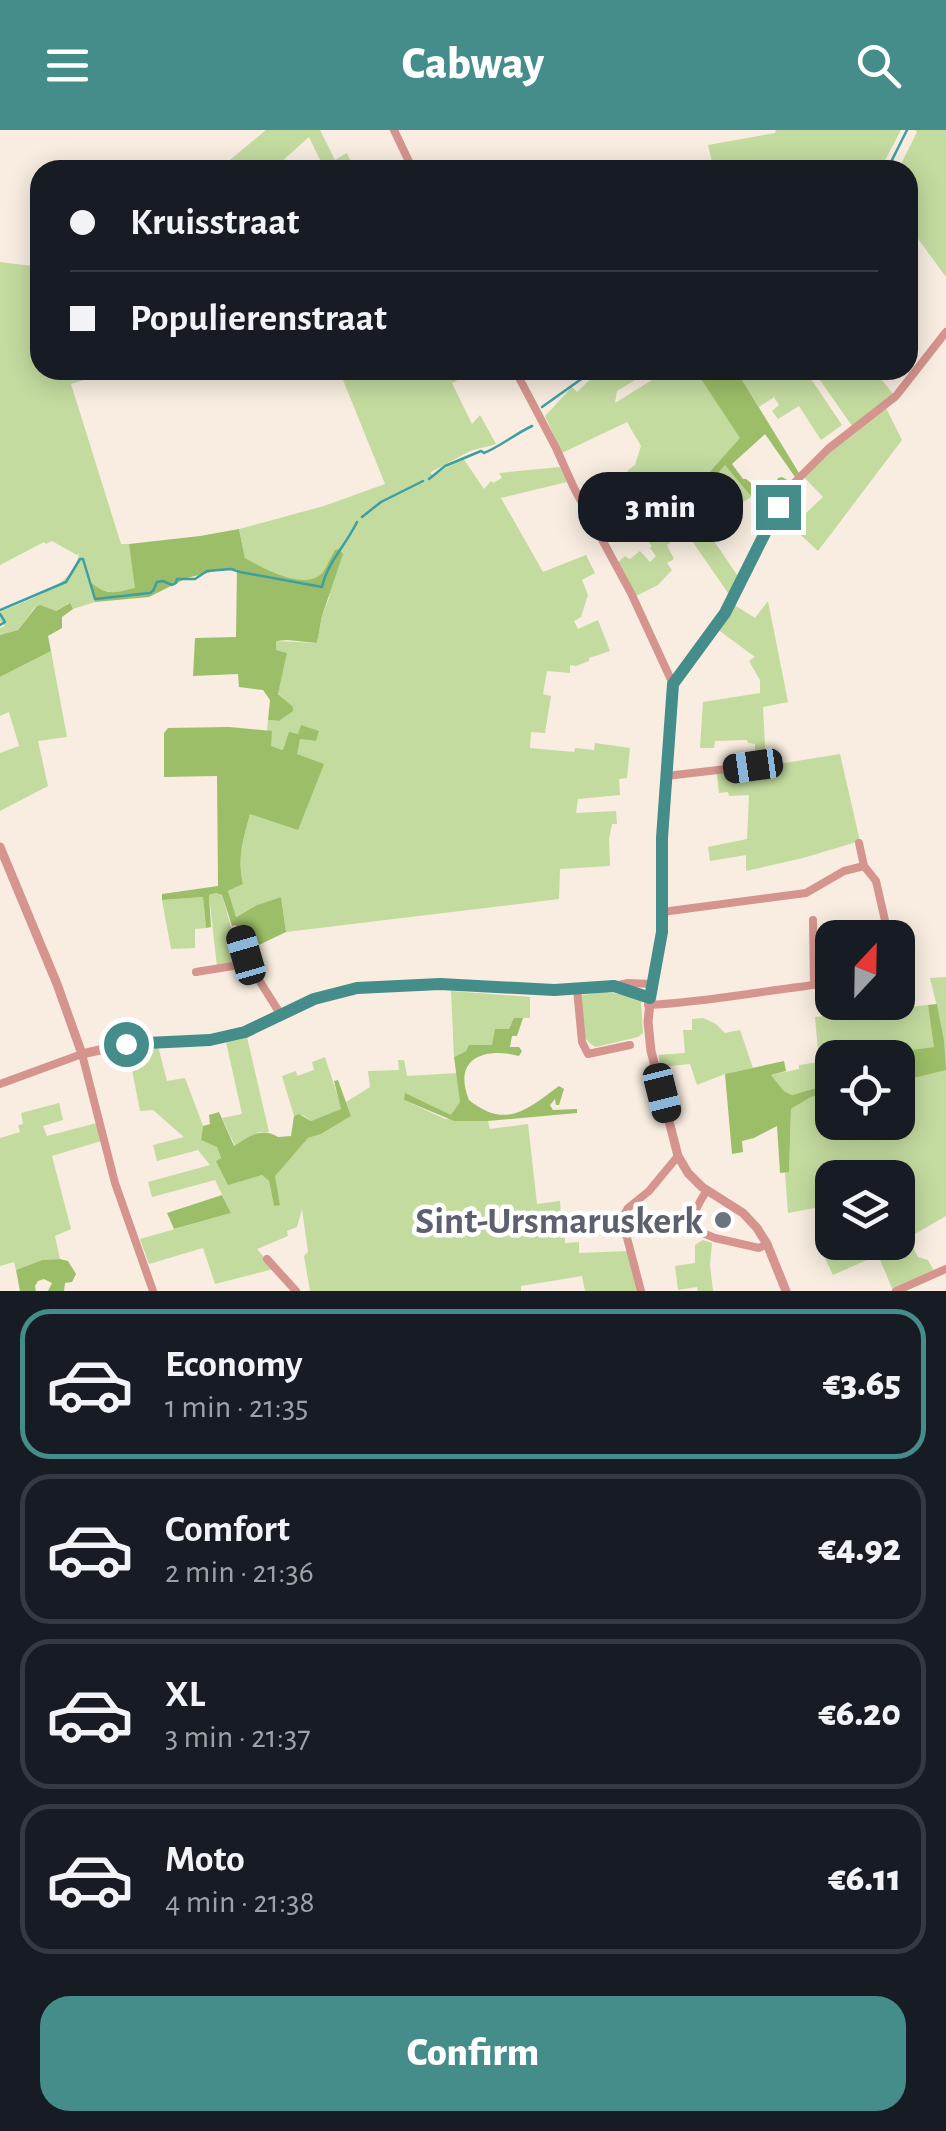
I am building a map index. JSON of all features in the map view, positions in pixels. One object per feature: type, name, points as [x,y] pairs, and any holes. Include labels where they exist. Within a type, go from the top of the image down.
[{"type":"street","points":[[394,130],[408,160]]},
{"type":"street","points":[[918,368],[946,332]]},
{"type":"street","points":[[520,380],[631,593],[673,684],[661,873],[662,932],[649,1001],[651,1051],[678,1156],[688,1173],[757,1228],[786,1291]]},
{"type":"street","points":[[673,684],[725,613],[792,486],[828,449],[896,396],[908,380]]},
{"type":"street","points":[[666,776],[753,766]]},
{"type":"street","points":[[859,843],[864,866],[876,881],[885,920]]},
{"type":"street","points":[[0,847],[82,1054],[116,1183],[153,1291]]},
{"type":"street","points":[[662,912],[806,894],[844,870],[864,866]]},
{"type":"street","points":[[614,986],[649,1001],[697,1002],[814,985],[813,920]]},
{"type":"street","points":[[239,928],[248,967]]},
{"type":"street","points":[[196,972],[248,967],[281,1014]]},
{"type":"street","points":[[0,1084],[82,1054],[126,1044],[210,1040],[245,1032],[314,999],[357,988],[440,984],[532,990],[652,984]]},
{"type":"street","points":[[576,989],[582,1042],[588,1054],[630,1045]]},
{"type":"street","points":[[641,1291],[624,1215],[678,1156]]},
{"type":"street","points":[[707,1190],[694,1214],[694,1224],[700,1232],[748,1247],[767,1244]]},
{"type":"street","points":[[267,1259],[296,1291]]},
{"type":"street","points":[[896,1291],[946,1269]]},
{"type":"green space","points":[[266,130],[320,130],[335,160],[320,160],[309,137],[283,160],[230,160]]},
{"type":"green space","points":[[901,130],[885,160],[712,160],[708,145],[775,133]]},
{"type":"green space","points":[[946,130],[946,277],[918,239],[918,160],[903,160],[917,132]]},
{"type":"green space","points":[[0,262],[30,266],[30,380],[84,380],[71,384],[121,544],[129,544],[136,589],[108,591],[91,583],[95,602],[73,609],[69,603],[56,611],[35,607],[18,630],[0,635],[0,628],[5,626],[0,621],[0,612],[60,583],[76,565],[79,553],[52,541],[44,542],[0,565]]},
{"type":"green space","points":[[343,380],[458,380],[452,383],[472,424],[480,415],[496,444],[470,451],[431,472],[432,476],[463,458],[484,489],[491,481],[502,478],[499,473],[560,467],[567,482],[501,498],[543,572],[586,555],[595,573],[582,580],[588,595],[581,617],[574,621],[578,629],[598,620],[610,651],[570,665],[570,673],[547,671],[543,694],[551,696],[545,733],[531,732],[530,748],[574,752],[575,748],[594,750],[595,743],[630,748],[627,778],[619,779],[620,795],[578,799],[576,813],[616,811],[617,824],[612,824],[609,839],[610,866],[560,869],[559,899],[286,932],[281,897],[235,917],[228,891],[243,884],[241,857],[250,814],[324,765],[296,754],[300,739],[316,741],[318,731],[299,734],[284,750],[270,746],[272,732],[267,731],[268,720],[279,721],[293,708],[278,693],[287,653],[276,650],[276,641],[317,643],[329,598],[335,550],[323,572],[315,578],[295,580],[245,558],[239,529],[324,506],[385,484]]},
{"type":"green space","points":[[590,380],[635,380],[617,391],[615,403],[652,380],[702,380],[741,438],[687,501],[739,578],[730,596],[675,516],[662,529],[674,559],[667,563],[672,570],[658,585],[636,596],[618,562],[640,551],[650,562],[656,556],[650,548],[651,540],[622,510],[637,494],[630,485],[636,478],[627,471],[635,465],[641,446],[627,422],[562,453],[545,416],[572,387],[577,392]]},
{"type":"green space","points":[[702,380],[742,380],[799,473],[795,477],[765,434],[732,464],[743,479],[757,488],[775,484],[782,477],[791,482],[769,518],[725,465],[701,492],[708,504],[701,509],[691,493],[740,438]]},
{"type":"green space","points":[[742,380],[812,380],[842,425],[821,440],[799,406],[778,419],[772,411],[779,405],[774,397],[759,407]]},
{"type":"green space","points":[[820,380],[882,380],[893,394],[852,426]]},
{"type":"green space","points":[[886,408],[902,440],[818,551],[778,514],[787,498],[804,515],[823,497],[804,477],[842,440]]},
{"type":"green space","points":[[725,464],[751,497],[731,510],[725,503],[718,507],[724,518],[718,521],[701,492]]},
{"type":"green space","points":[[239,529],[245,558],[295,579],[315,578],[323,572],[335,550],[343,554],[317,643],[276,641],[276,650],[287,653],[278,694],[293,707],[279,721],[268,720],[270,700],[263,690],[239,687],[238,674],[193,676],[195,638],[236,637],[237,569],[187,578],[149,597],[95,602],[90,582],[111,592],[135,588],[129,544]]},
{"type":"green space","points":[[768,601],[788,702],[763,707],[766,766],[840,754],[860,841],[746,871],[746,855],[710,861],[708,847],[747,839],[749,795],[719,793],[717,774],[755,767],[755,744],[747,740],[715,741],[714,748],[700,748],[703,702],[760,693],[760,680],[749,661],[755,657],[717,629],[733,604],[755,618]]},
{"type":"green space","points":[[70,603],[73,609],[62,617],[62,628],[48,636],[51,651],[0,677],[0,635],[18,630],[40,605],[56,611]]},
{"type":"green space","points":[[51,651],[67,737],[38,741],[48,786],[0,811],[0,753],[19,746],[9,712],[0,716],[0,677]]},
{"type":"green space","points":[[301,725],[319,731],[316,741],[300,739],[297,754],[324,764],[298,830],[250,814],[241,857],[243,884],[228,891],[236,917],[281,897],[286,932],[246,951],[236,925],[232,926],[222,895],[209,895],[211,927],[206,928],[203,897],[162,900],[162,894],[218,886],[217,776],[164,777],[164,733],[168,728],[272,731],[271,746],[283,750],[289,732],[298,734]]},
{"type":"green space","points":[[209,895],[222,895],[241,963],[217,967]]},
{"type":"green space","points":[[203,897],[206,928],[195,929],[195,948],[171,949],[162,900]]},
{"type":"green space","points":[[946,977],[946,1216],[915,1234],[915,1160],[815,1160],[815,1208],[788,1213],[785,1173],[789,1171],[791,1109],[815,1096],[815,1140],[915,1140],[915,1078],[945,1070],[940,1019],[930,978]]},
{"type":"green space","points":[[451,991],[530,997],[530,1018],[515,1018],[492,1045],[470,1045],[454,1057]]},
{"type":"green space","points":[[606,992],[641,1001],[643,1033],[596,1047],[583,1032],[581,995]]},
{"type":"green space","points":[[937,1004],[946,1070],[915,1078],[915,1049],[934,1047],[928,1005]]},
{"type":"green space","points":[[928,1005],[935,1047],[915,1050],[915,1040],[817,1040],[815,1020],[915,1020],[915,1006]]},
{"type":"green space","points":[[514,1018],[523,1018],[510,1047],[522,1051],[519,1056],[484,1055],[468,1065],[465,1086],[469,1100],[494,1114],[506,1115],[527,1108],[559,1086],[564,1089],[559,1105],[555,1099],[550,1105],[553,1110],[577,1109],[577,1113],[454,1121],[404,1100],[405,1093],[451,1115],[460,1102],[454,1057],[469,1045],[492,1045],[495,1029],[509,1029]]},
{"type":"green space","points":[[703,1018],[725,1033],[740,1030],[753,1068],[697,1085],[690,1064],[661,1067],[658,1055],[685,1053],[683,1030],[692,1030],[692,1019]]},
{"type":"green space","points":[[247,1037],[269,1132],[259,1132],[235,1146],[222,1118],[242,1114],[226,1042]]},
{"type":"green space","points":[[158,1046],[167,1081],[185,1078],[203,1126],[201,1140],[217,1146],[221,1159],[216,1160],[269,1181],[274,1206],[280,1204],[274,1176],[308,1138],[351,1116],[346,1102],[370,1087],[368,1071],[399,1070],[398,1060],[404,1060],[407,1076],[457,1073],[460,1102],[451,1116],[406,1094],[404,1100],[445,1119],[488,1121],[490,1129],[528,1124],[537,1204],[560,1201],[561,1216],[550,1217],[550,1223],[565,1222],[565,1243],[579,1242],[579,1253],[628,1251],[639,1291],[585,1291],[582,1276],[521,1286],[521,1291],[310,1291],[302,1209],[297,1227],[287,1231],[288,1236],[257,1249],[274,1269],[215,1284],[203,1248],[149,1264],[140,1239],[231,1213],[215,1180],[152,1197],[148,1182],[210,1165],[198,1150],[157,1161],[153,1145],[184,1137],[153,1110],[140,1111],[128,1049]]},
{"type":"green space","points":[[325,1057],[342,1109],[311,1121],[294,1116],[282,1076],[314,1070],[312,1062]]},
{"type":"green space","points":[[784,1061],[786,1071],[771,1075],[784,1091],[792,1095],[815,1088],[815,1096],[791,1109],[789,1172],[780,1173],[777,1126],[742,1141],[743,1152],[732,1154],[725,1074]]},
{"type":"green space","points":[[815,1063],[815,1088],[792,1095],[771,1075],[799,1069],[799,1065]]},
{"type":"green space","points":[[338,1080],[351,1116],[308,1138],[275,1176],[280,1205],[274,1206],[269,1181],[262,1175],[228,1185],[216,1161],[221,1158],[217,1147],[201,1140],[203,1126],[210,1124],[209,1115],[219,1112],[234,1146],[261,1133],[291,1136],[294,1116],[299,1114],[311,1121],[341,1109],[334,1081]]},
{"type":"green space","points":[[59,1103],[63,1120],[43,1126],[47,1136],[97,1123],[101,1141],[52,1156],[71,1229],[55,1236],[60,1259],[42,1260],[16,1270],[14,1262],[0,1266],[0,1138],[20,1132],[21,1113]]},
{"type":"green space","points":[[222,1195],[231,1213],[174,1229],[167,1213]]},
{"type":"green space","points":[[703,1240],[712,1243],[713,1291],[698,1291],[697,1287],[678,1290],[675,1266],[695,1263],[695,1245]]},
{"type":"green space","points":[[915,1251],[918,1257],[928,1260],[934,1271],[892,1288],[880,1260],[915,1260]]},
{"type":"green space","points":[[42,1260],[68,1261],[76,1274],[72,1282],[65,1283],[64,1291],[48,1291],[52,1283],[44,1279],[38,1281],[36,1291],[20,1291],[16,1270]]},
{"type":"green space","points":[[826,1260],[867,1260],[833,1275]]},
{"type":"waterway","points":[[892,160],[907,130]]},
{"type":"waterway","points":[[542,407],[580,380]]},
{"type":"waterway","points":[[429,479],[445,466],[484,453],[532,426]]},
{"type":"waterway","points":[[362,517],[381,502],[423,481]]},
{"type":"waterway","points":[[0,610],[66,582],[80,559],[95,599],[150,593],[157,582],[172,585],[177,579],[195,579],[207,571],[231,569],[322,587],[357,522]]},
{"type":"waterway","points":[[0,614],[5,622],[0,625]]},
{"type":"place","name":"Sint-Ursmaruskerk","points":[[723,1220]]},
{"type":"route","points":[[126,1044],[210,1040],[245,1032],[337,992],[398,984],[532,990],[614,986],[650,998],[662,932],[662,838],[673,684],[725,613],[778,507]]}]
